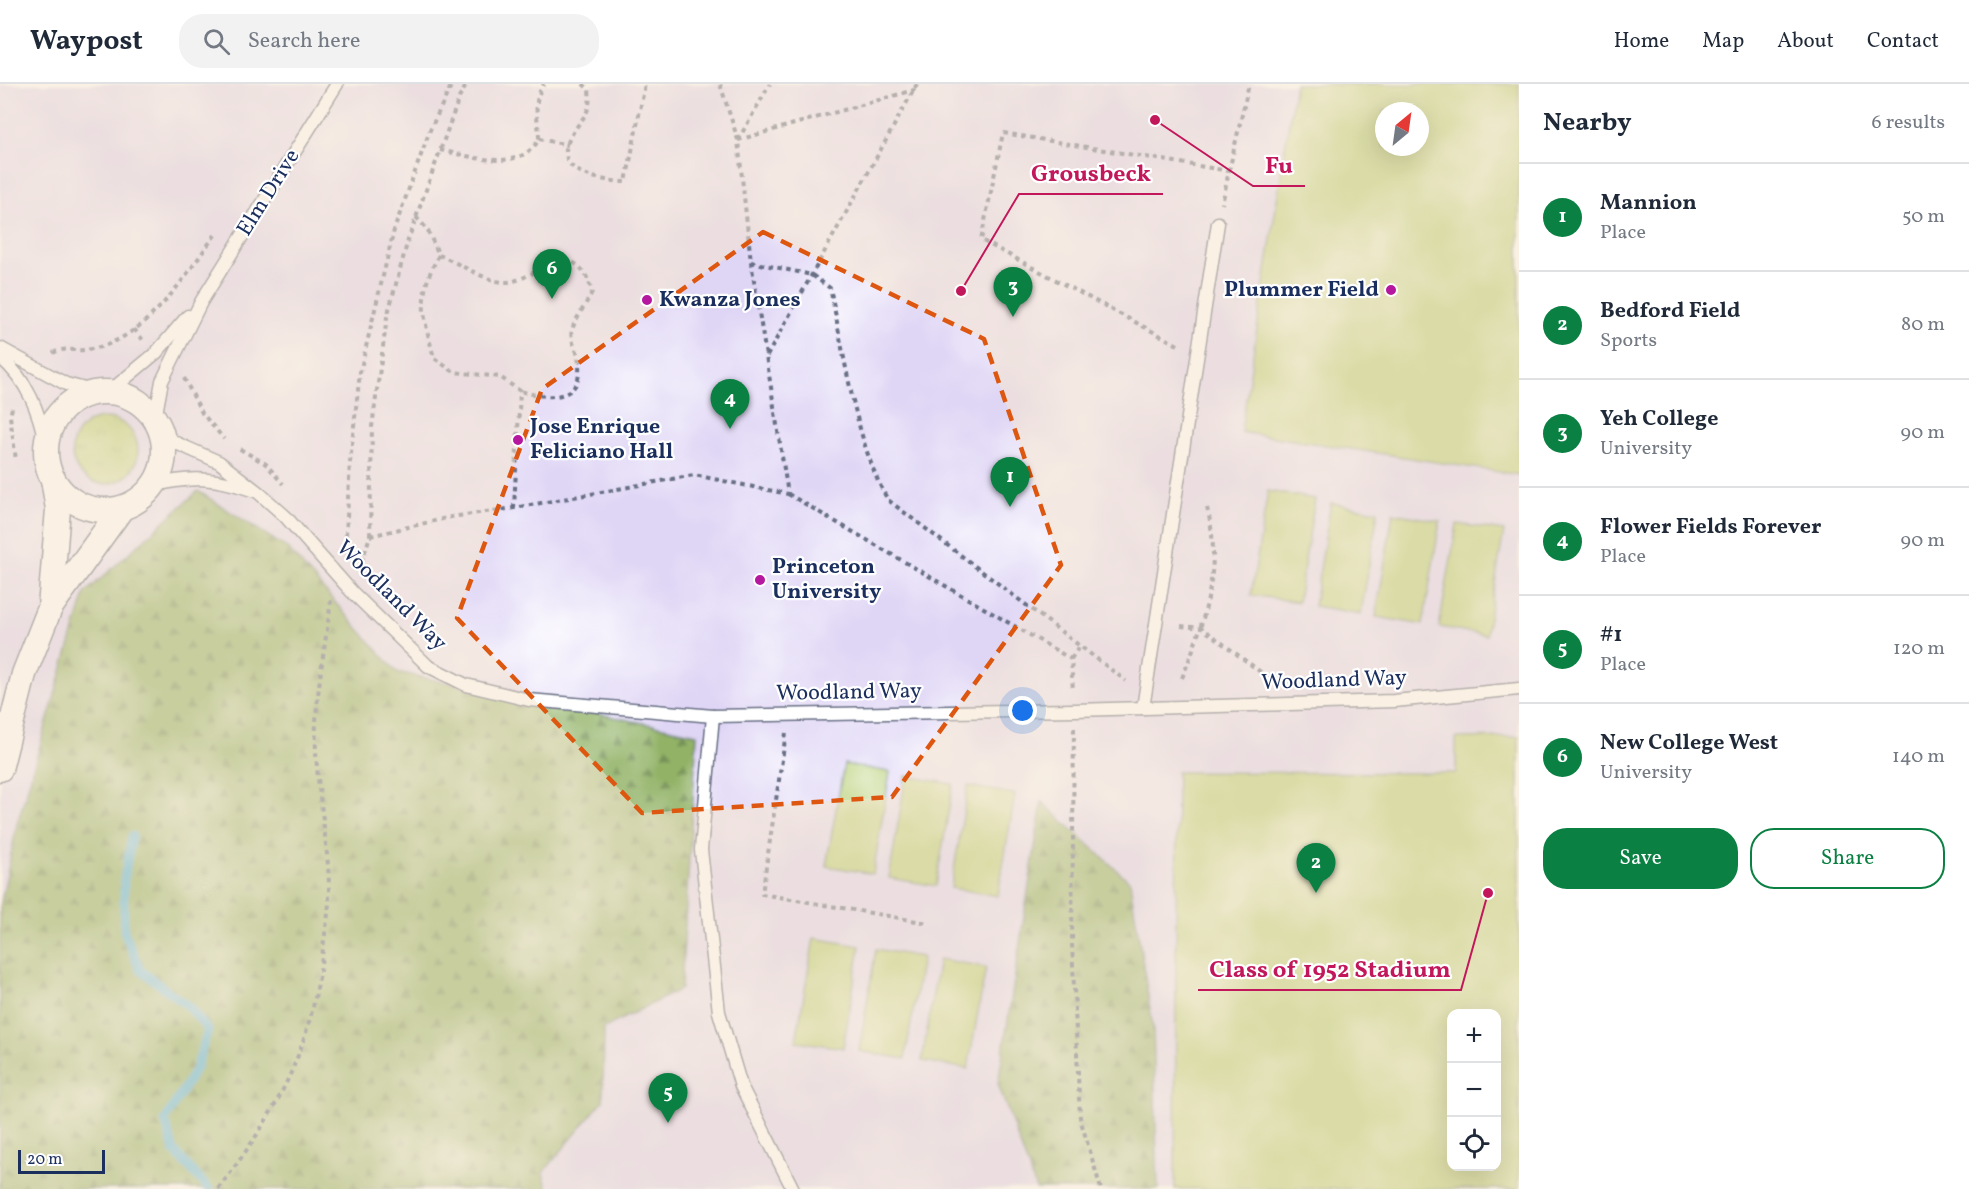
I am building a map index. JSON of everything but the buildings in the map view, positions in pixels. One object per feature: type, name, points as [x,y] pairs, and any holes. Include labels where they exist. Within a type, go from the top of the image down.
[{"type":"street","points":[[50,608],[58,509],[53,479],[47,465],[46,446],[51,426],[62,409],[79,397],[103,392],[131,398],[145,407],[159,426],[165,449],[162,468],[153,486],[139,500],[122,508],[103,510],[87,507],[68,497],[53,479]]},
{"type":"street","points":[[0,769],[24,674],[50,608],[122,508]]},
{"type":"lane","name":"Elm Drive","points":[[159,426],[162,381],[201,302],[337,84]]},
{"type":"lane","points":[[1143,708],[1218,223]]},
{"type":"lane","name":"Elm Drive","points":[[103,392],[156,353],[201,302]]},
{"type":"lane","points":[[0,348],[66,384],[103,392]]},
{"type":"lane","points":[[0,357],[28,390],[42,424],[46,446]]},
{"type":"lane","name":"Woodland Way","points":[[159,426],[176,443],[219,462],[285,516],[352,592],[428,666],[466,685],[529,700],[713,716],[1074,710],[1394,701],[1519,688]]},
{"type":"lane","name":"Woodland Way","points":[[153,486],[175,479],[212,478],[259,493]]},
{"type":"lane","points":[[713,716],[701,850],[719,1012],[741,1086],[793,1189]]},
{"type":"path","points":[[345,553],[350,462],[360,372],[394,230],[430,130],[452,84]]},
{"type":"path","points":[[352,592],[370,536],[372,427],[387,317],[416,216],[459,98],[467,84]]},
{"type":"path","points":[[440,150],[485,159],[512,159],[528,153],[539,139],[535,107],[537,94],[544,84]]},
{"type":"path","points":[[583,84],[589,90],[588,113],[568,144],[571,163],[579,172],[597,180],[627,182],[645,84]]},
{"type":"path","points":[[720,84],[738,140],[751,262],[788,494]]},
{"type":"path","points":[[738,140],[770,84]]},
{"type":"path","points":[[766,358],[914,90],[915,84]]},
{"type":"path","points":[[1218,223],[1249,84]]},
{"type":"path","points":[[738,140],[914,90]]},
{"type":"path","points":[[1198,355],[981,240],[1003,133],[1229,171]]},
{"type":"path","points":[[539,139],[568,144]]},
{"type":"path","points":[[416,216],[427,229],[439,255],[493,280],[506,283],[518,280],[550,264],[564,262],[575,264],[583,272],[592,292],[572,330],[571,339],[578,354],[580,369],[578,380],[571,391],[562,396],[540,397],[520,391],[500,377],[454,372],[434,358],[423,312],[426,279],[439,255]]},
{"type":"path","points":[[50,355],[60,349],[84,350],[98,347],[115,341],[134,329],[175,288],[222,226]]},
{"type":"path","points":[[751,262],[812,275],[830,288],[862,433],[877,482],[888,500],[1146,695]]},
{"type":"path","points":[[134,329],[145,342]]},
{"type":"path","points":[[514,508],[520,391]]},
{"type":"path","points":[[14,398],[10,416],[16,460]]},
{"type":"path","points":[[370,536],[451,517],[514,508],[694,475],[788,494],[1071,659]]},
{"type":"path","points":[[1182,678],[1202,628],[1214,565],[1213,532],[1207,508]]},
{"type":"path","points":[[218,1189],[260,1132],[283,1092],[308,1033],[319,987],[329,899],[316,762],[316,721],[332,590]]},
{"type":"path","points":[[1181,626],[1202,628],[1274,682]]},
{"type":"path","points":[[1079,646],[1071,659],[1074,710],[1072,944],[1080,1118],[1101,1189]]},
{"type":"path","points":[[784,715],[786,732],[762,894],[928,923]]},
{"type":"highlighted area","points":[[763,232],[984,339],[1061,565],[892,797],[642,813],[457,618],[542,389]]},
{"type":"shaded area","name":"Princeton University","points":[[0,84],[1519,84],[1519,1189],[0,1189]]},
{"type":"green space","name":"Plummer Field","points":[[1295,84],[1519,84],[1519,475],[1241,432]]},
{"type":"green space","points":[[105,418],[118,421],[128,428],[135,438],[138,451],[135,464],[128,474],[118,481],[105,484],[92,481],[82,474],[75,464],[72,451],[75,438],[82,428],[92,421]]},
{"type":"green space","points":[[198,491],[287,548],[397,672],[697,734],[681,989],[604,1028],[603,1101],[543,1173],[548,1189],[0,1189],[0,908],[17,824],[85,593]]},
{"type":"green space","points":[[1268,491],[1315,499],[1298,602],[1251,595]]},
{"type":"green space","points":[[1331,503],[1378,511],[1361,614],[1314,606]]},
{"type":"green space","points":[[1393,513],[1440,521],[1423,625],[1376,617]]},
{"type":"green space","points":[[1457,524],[1504,531],[1486,635],[1439,627]]},
{"type":"green space","points":[[1519,737],[1519,1189],[1175,1189],[1177,772],[1456,773],[1456,738]]},
{"type":"green space","points":[[844,764],[890,772],[873,874],[826,866]]},
{"type":"green space","points":[[906,776],[953,784],[936,886],[889,878]]},
{"type":"green space","points":[[968,786],[1015,794],[998,896],[951,888]]},
{"type":"green space","points":[[1042,802],[1130,882],[1153,1027],[1158,1189],[1036,1189],[998,1084]]},
{"type":"green space","points":[[814,938],[860,946],[843,1048],[796,1041]]},
{"type":"green space","points":[[876,949],[922,957],[905,1059],[859,1051]]},
{"type":"green space","points":[[939,959],[986,967],[968,1069],[922,1061]]},
{"type":"waterway","points":[[132,836],[124,878],[124,931],[140,970],[189,1007],[208,1030],[196,1068],[165,1120],[174,1151],[209,1189]]},
{"type":"place","name":"Fu","points":[[1155,120]]},
{"type":"place","name":"Plummer Field","points":[[1391,290]]},
{"type":"place","name":"Grousbeck","points":[[961,291]]},
{"type":"place","name":"New College West","points":[[552,299]]},
{"type":"place","name":"Kwanza Jones","points":[[647,300]]},
{"type":"place","name":"Yeh College","points":[[1013,317]]},
{"type":"place","name":"Flower Fields Forever","points":[[730,429]]},
{"type":"place","name":"Jose Enrique Feliciano Hall","points":[[518,440]]},
{"type":"place","name":"Mannion","points":[[1010,507]]},
{"type":"place","name":"Princeton University","points":[[760,580]]},
{"type":"place","name":"Bedford Field","points":[[1316,893]]},
{"type":"place","name":"Class of 1952 Stadium","points":[[1488,893]]},
{"type":"place","name":"#1","points":[[668,1123]]}]
